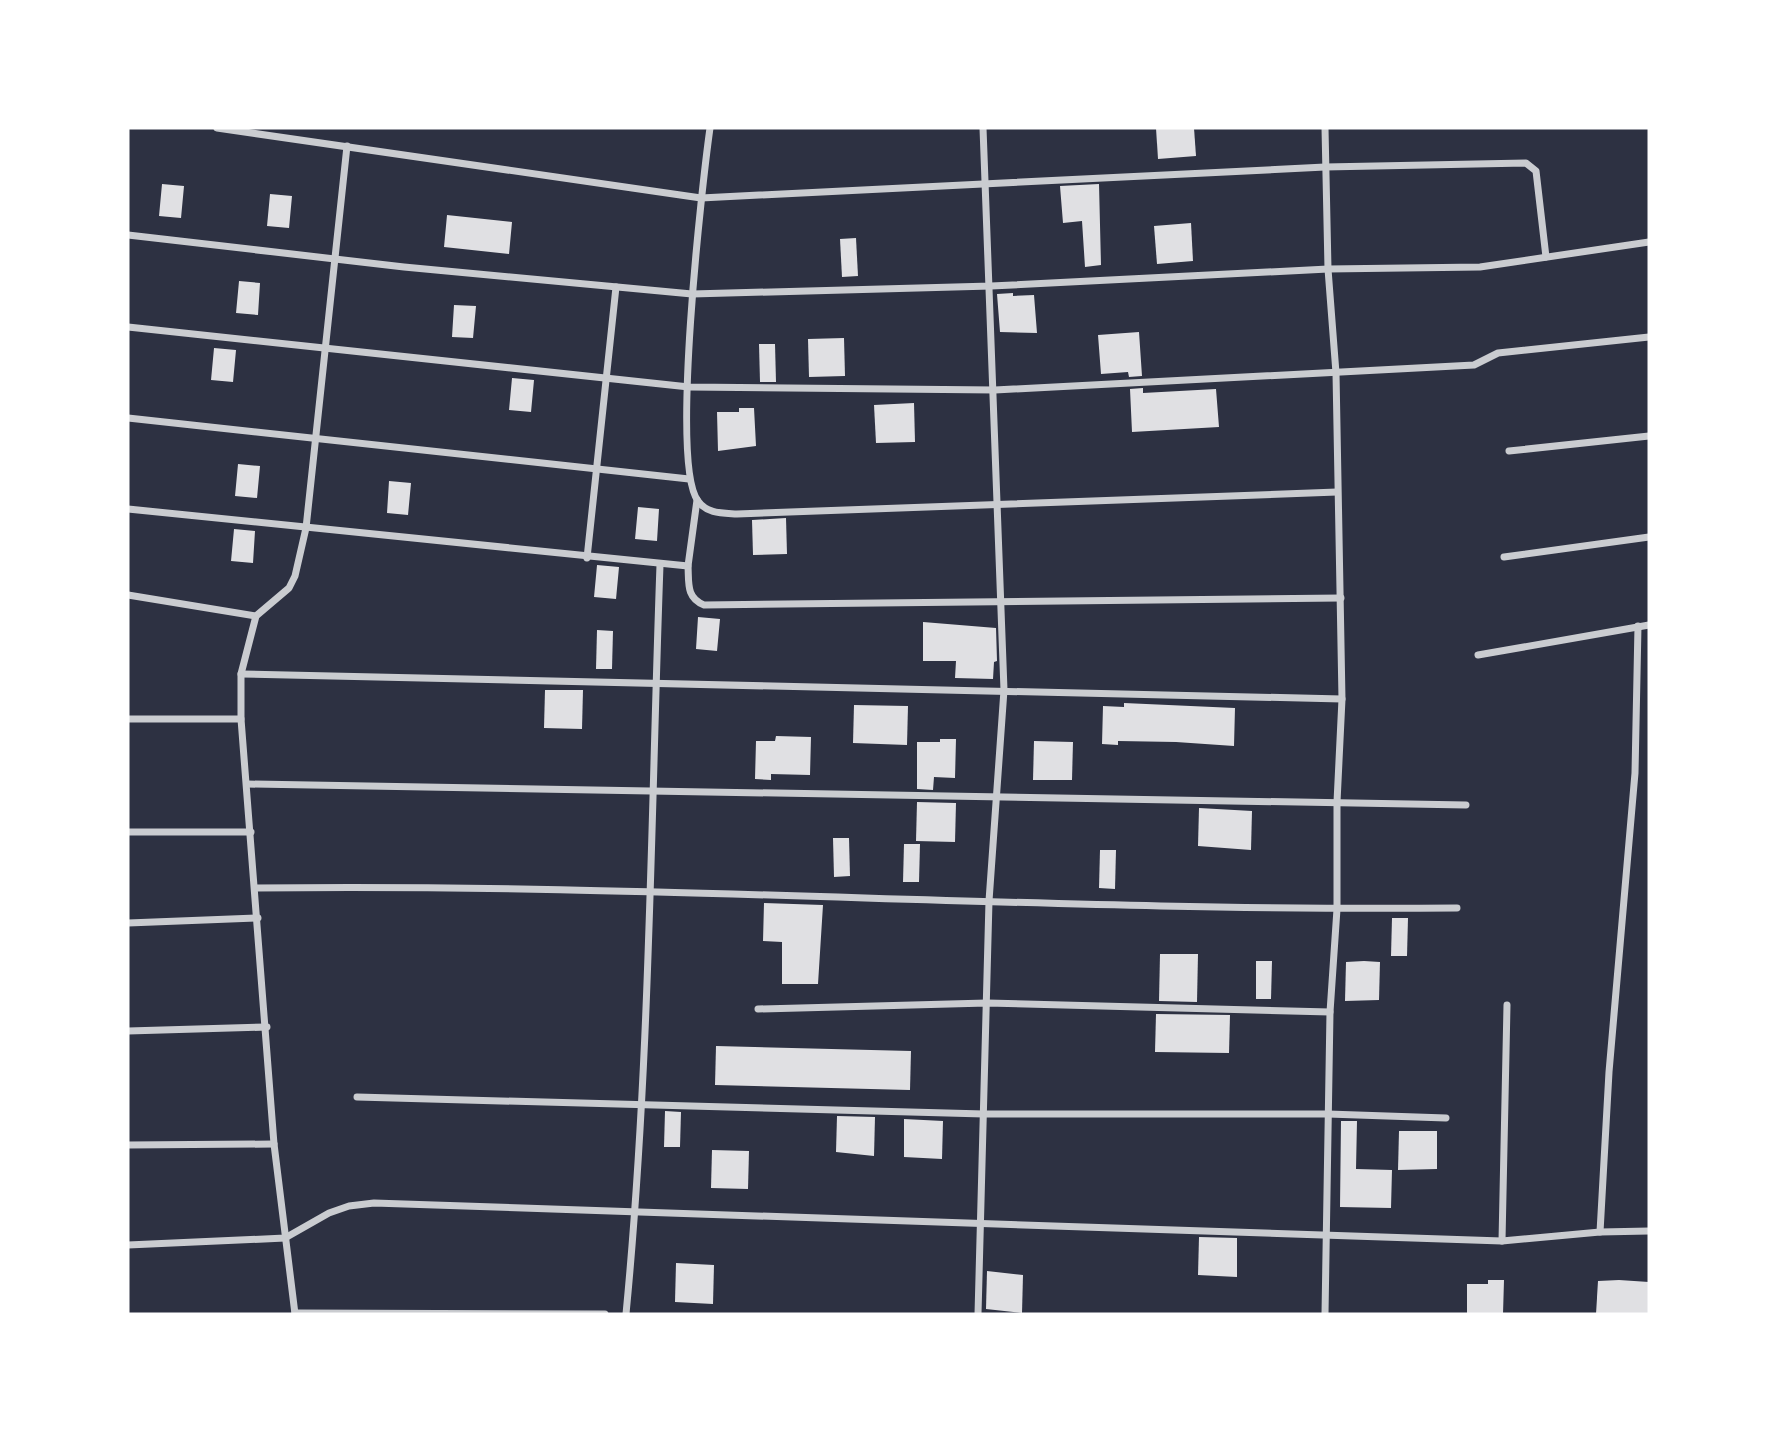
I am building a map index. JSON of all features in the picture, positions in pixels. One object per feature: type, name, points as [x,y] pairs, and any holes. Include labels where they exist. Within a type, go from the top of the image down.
[{"type":"street","points":[[217,128],[701,198],[1325,167],[1526,163],[1536,171],[1546,257]]},
{"type":"street","points":[[710,128],[692,294],[689,387],[689,479],[697,500],[706,509],[737,514],[1337,492]]},
{"type":"street","points":[[978,1314],[989,901],[1004,690],[996,503],[995,390],[983,128]]},
{"type":"street","points":[[1325,128],[1328,269],[1336,373],[1342,699],[1337,802],[1337,909],[1330,1013],[1325,1314]]},
{"type":"street","points":[[347,146],[313,439],[306,528],[295,576],[289,588],[256,616],[241,674],[241,719],[274,1144],[295,1314],[606,1314]]},
{"type":"street","points":[[128,235],[335,259],[692,294],[991,286],[1328,269],[1480,268],[1649,242]]},
{"type":"street","points":[[587,558],[616,287]]},
{"type":"street","points":[[128,327],[689,387],[995,390],[1474,365],[1498,353],[1649,337]]},
{"type":"street","points":[[128,418],[689,479]]},
{"type":"street","points":[[1510,451],[1649,436]]},
{"type":"street","points":[[697,500],[688,566],[690,593],[694,600],[704,605],[1341,597]]},
{"type":"street","points":[[128,509],[587,558],[688,566]]},
{"type":"street","points":[[1504,556],[1649,537]]},
{"type":"street","points":[[626,1314],[643,1103],[649,891],[655,792],[660,565]]},
{"type":"street","points":[[128,595],[256,616]]},
{"type":"street","points":[[1478,655],[1649,625]]},
{"type":"street","points":[[1600,1232],[1609,1072],[1635,773],[1638,626]]},
{"type":"street","points":[[241,674],[1342,699]]},
{"type":"street","points":[[128,719],[241,719]]},
{"type":"street","points":[[247,783],[1466,805]]},
{"type":"street","points":[[128,832],[251,832]]},
{"type":"street","points":[[256,888],[649,891],[1337,909],[1457,908]]},
{"type":"street","points":[[128,923],[258,918]]},
{"type":"street","points":[[758,1009],[987,1003],[1330,1013]]},
{"type":"street","points":[[1502,1241],[1507,1005]]},
{"type":"street","points":[[128,1031],[267,1027]]},
{"type":"street","points":[[357,1097],[984,1114],[1328,1114],[1446,1118]]},
{"type":"street","points":[[128,1145],[274,1144]]},
{"type":"street","points":[[128,1245],[285,1238],[329,1213],[349,1206],[374,1203],[1502,1241],[1600,1232],[1649,1231]]},
{"type":"building","points":[[1156,128],[1194,128],[1196,156],[1158,159]]},
{"type":"building","points":[[162,184],[184,186],[181,218],[159,216]]},
{"type":"building","points":[[1099,184],[1101,265],[1085,267],[1082,221],[1063,223],[1060,186]]},
{"type":"building","points":[[270,194],[292,196],[289,228],[267,226]]},
{"type":"building","points":[[447,215],[512,222],[509,254],[444,247]]},
{"type":"building","points":[[1191,223],[1193,261],[1157,264],[1154,226]]},
{"type":"building","points":[[856,238],[858,276],[842,277],[840,239]]},
{"type":"building","points":[[239,281],[260,283],[258,315],[236,313]]},
{"type":"building","points":[[1013,293],[1013,296],[1034,295],[1037,333],[1000,332],[997,294]]},
{"type":"building","points":[[454,305],[476,306],[473,338],[452,337]]},
{"type":"building","points":[[1139,332],[1142,376],[1129,377],[1128,372],[1101,374],[1098,335]]},
{"type":"building","points":[[844,338],[845,376],[809,377],[808,339]]},
{"type":"building","points":[[759,344],[775,344],[776,382],[760,382]]},
{"type":"building","points":[[214,348],[236,350],[233,382],[211,380]]},
{"type":"building","points":[[512,378],[534,380],[531,412],[509,410]]},
{"type":"building","points":[[1143,388],[1143,393],[1216,389],[1219,427],[1132,432],[1130,389]]},
{"type":"building","points":[[914,403],[915,442],[876,443],[874,405]]},
{"type":"building","points":[[739,408],[754,408],[756,446],[718,451],[717,412],[739,412]]},
{"type":"building","points":[[238,464],[260,466],[257,498],[235,496]]},
{"type":"building","points":[[389,481],[411,483],[408,515],[387,513]]},
{"type":"building","points":[[638,507],[659,509],[657,541],[635,539]]},
{"type":"building","points":[[786,518],[787,554],[753,555],[752,520]]},
{"type":"building","points":[[234,529],[255,531],[253,563],[231,561]]},
{"type":"building","points":[[597,565],[619,567],[616,599],[594,597]]},
{"type":"building","points":[[698,617],[720,619],[717,651],[696,649]]},
{"type":"building","points":[[923,622],[996,628],[997,661],[994,662],[993,679],[955,678],[956,661],[923,661]]},
{"type":"building","points":[[597,630],[613,631],[612,669],[596,669]]},
{"type":"building","points":[[545,690],[583,690],[582,729],[544,728]]},
{"type":"building","points":[[1124,703],[1235,708],[1234,746],[1118,741],[1118,745],[1102,744],[1103,706],[1124,707]]},
{"type":"building","points":[[854,705],[908,706],[907,745],[853,743]]},
{"type":"building","points":[[776,736],[811,737],[810,775],[771,774],[771,780],[755,779],[756,741],[775,741]]},
{"type":"building","points":[[940,739],[956,739],[955,778],[934,777],[933,790],[917,789],[917,742],[940,742]]},
{"type":"building","points":[[1034,741],[1073,742],[1072,780],[1033,780]]},
{"type":"building","points":[[917,802],[956,803],[955,842],[916,841]]},
{"type":"building","points":[[1199,808],[1252,811],[1251,850],[1198,846]]},
{"type":"building","points":[[833,838],[849,838],[850,876],[834,877]]},
{"type":"building","points":[[904,844],[920,844],[919,882],[903,882]]},
{"type":"building","points":[[1100,850],[1116,850],[1115,889],[1099,888]]},
{"type":"building","points":[[764,903],[823,905],[818,984],[782,984],[782,942],[763,941]]},
{"type":"building","points":[[1392,918],[1408,918],[1407,956],[1391,956]]},
{"type":"building","points":[[1160,954],[1198,954],[1197,1002],[1159,1001]]},
{"type":"building","points":[[1256,961],[1272,961],[1271,999],[1256,999]]},
{"type":"building","points":[[1346,962],[1380,962],[1379,1000],[1345,1001]]},
{"type":"building","points":[[1156,1014],[1230,1015],[1229,1053],[1155,1052]]},
{"type":"building","points":[[716,1046],[911,1051],[910,1090],[715,1085]]},
{"type":"building","points":[[665,1111],[681,1112],[680,1147],[664,1147]]},
{"type":"building","points":[[837,1116],[875,1117],[874,1156],[836,1152]]},
{"type":"building","points":[[904,1119],[943,1121],[942,1159],[904,1157]]},
{"type":"building","points":[[1341,1121],[1357,1121],[1356,1169],[1392,1170],[1391,1208],[1340,1207]]},
{"type":"building","points":[[1399,1131],[1437,1131],[1437,1169],[1398,1170]]},
{"type":"building","points":[[712,1150],[749,1151],[748,1189],[711,1188]]},
{"type":"building","points":[[1199,1237],[1237,1238],[1237,1277],[1198,1275]]},
{"type":"building","points":[[676,1263],[714,1265],[713,1304],[675,1302]]},
{"type":"building","points":[[987,1271],[1023,1275],[1022,1313],[986,1309]]},
{"type":"building","points":[[1488,1280],[1504,1280],[1503,1314],[1467,1314],[1467,1284],[1488,1284]]},
{"type":"building","points":[[1598,1281],[1649,1282],[1649,1314],[1596,1314]]}]
